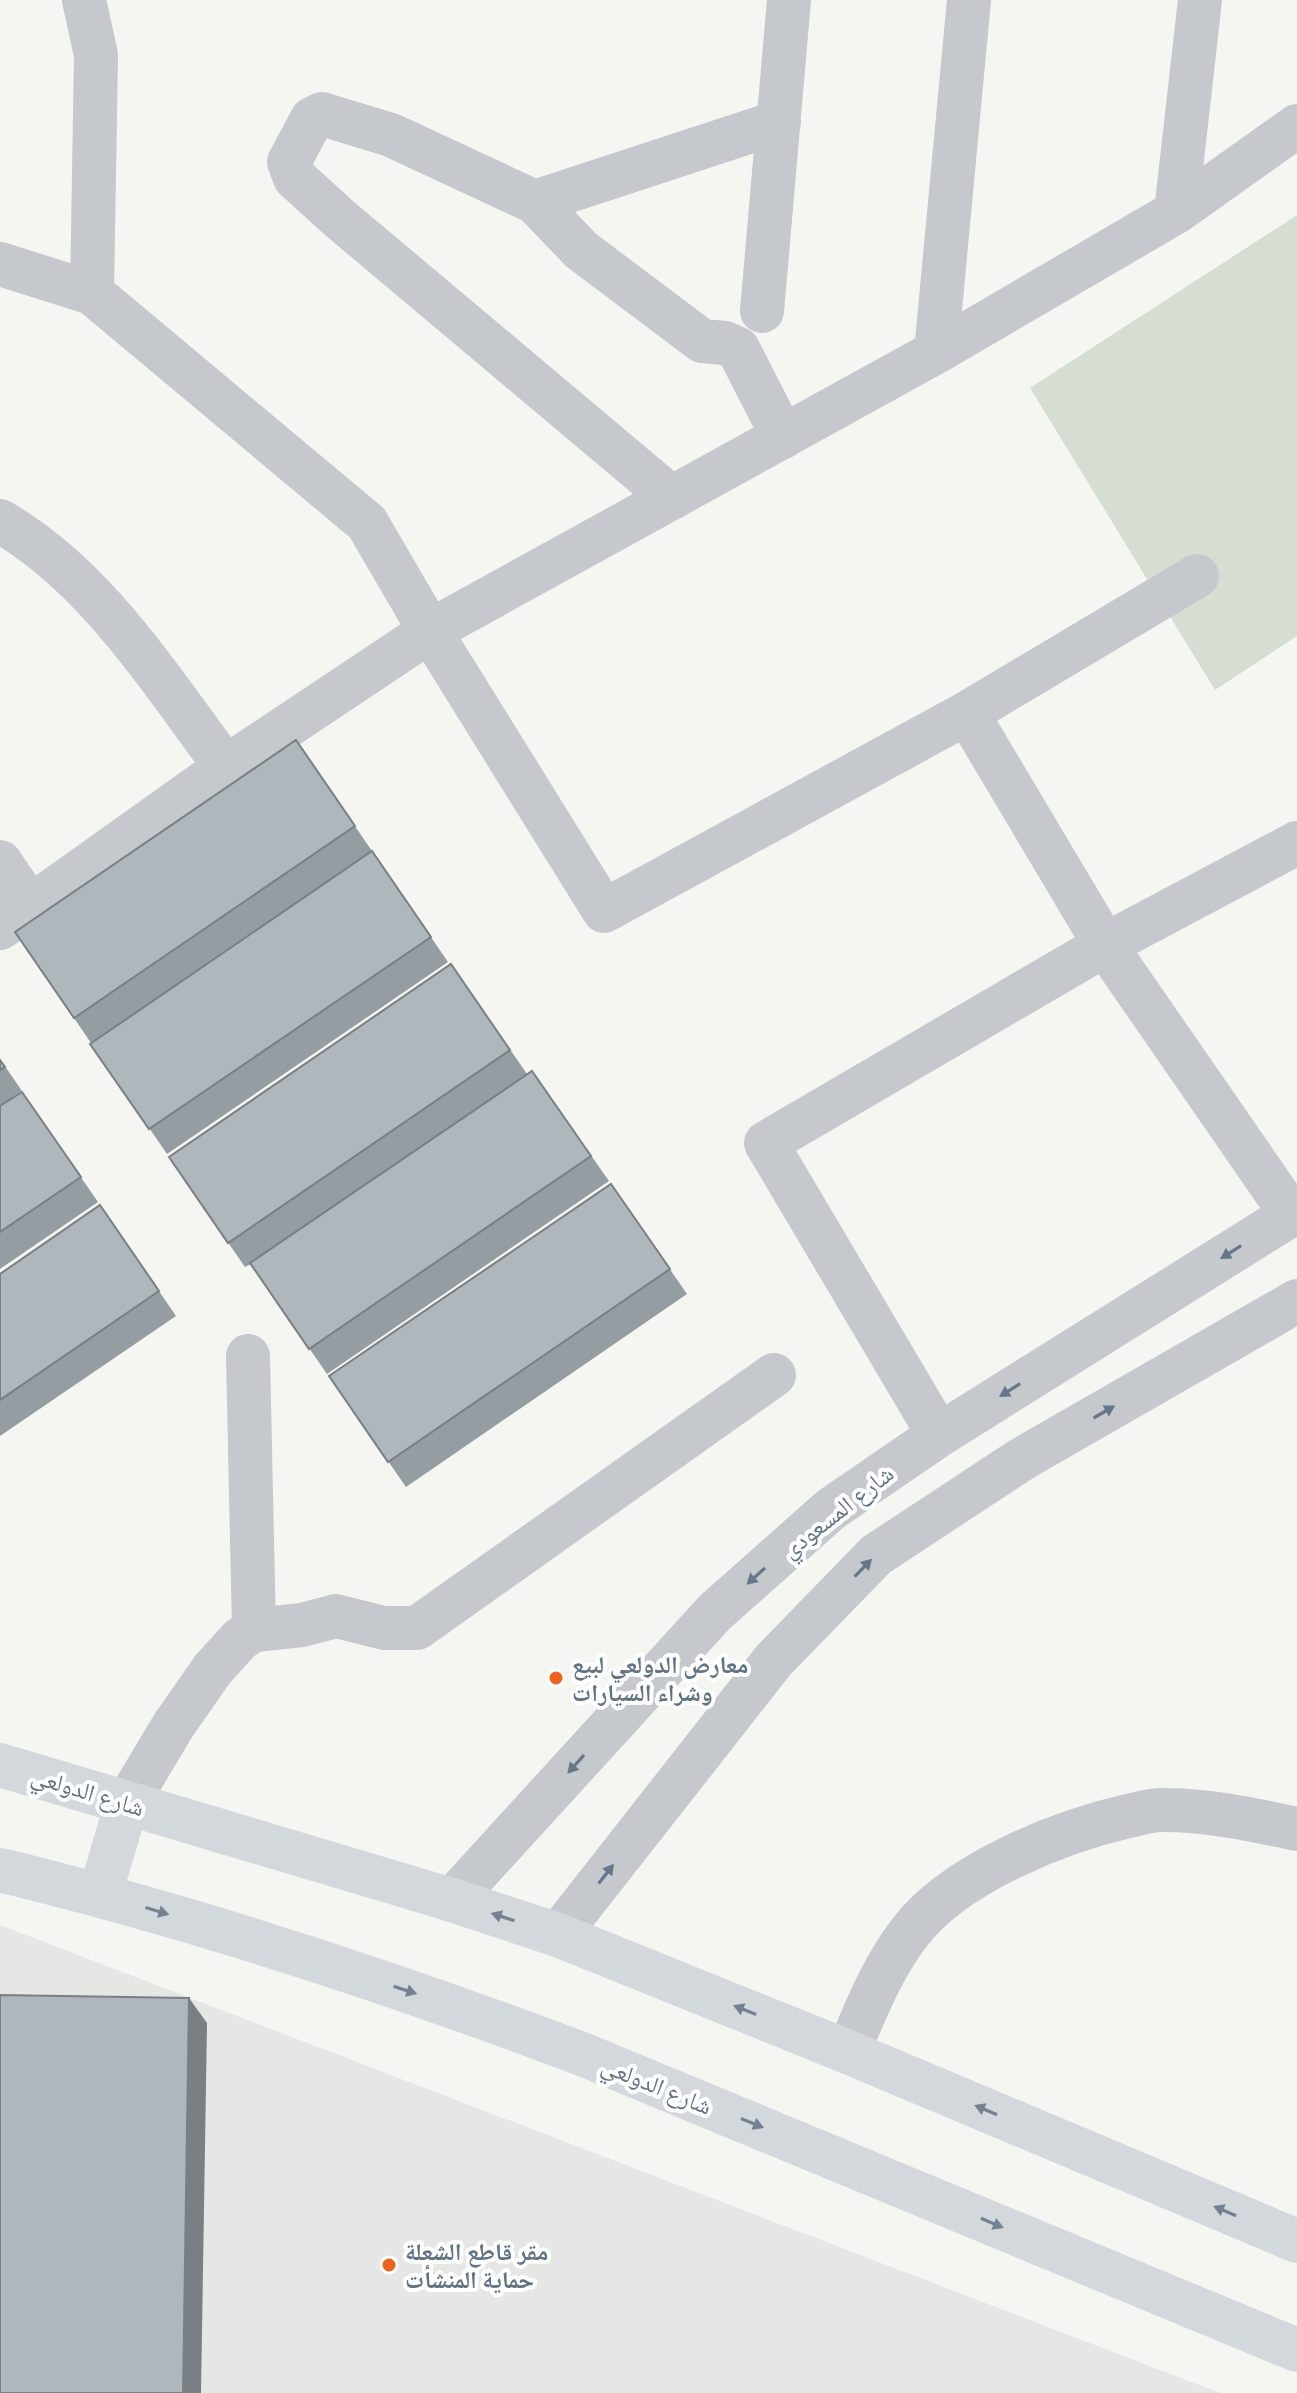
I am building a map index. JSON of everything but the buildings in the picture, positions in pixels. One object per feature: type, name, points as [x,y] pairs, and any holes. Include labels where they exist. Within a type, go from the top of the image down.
[{"type":"main road","name":"شارع الدولعي","points":[[0,1765],[452,1900],[558,1935],[848,2052],[1297,2241]]},
{"type":"main road","points":[[100,1894],[127,1803]]},
{"type":"main road","name":"شارع الدولعي","points":[[0,1870],[100,1894],[423,1996],[567,2048],[1297,2350]]},
{"type":"street","points":[[84,0],[96,55],[92,293]]},
{"type":"street","points":[[762,311],[789,0]]},
{"type":"street","points":[[936,352],[969,0]]},
{"type":"street","points":[[1176,212],[1200,0]]},
{"type":"street","points":[[672,498],[295,178],[289,162],[312,119],[322,114],[391,135],[535,202],[581,250],[702,341],[725,343],[738,349],[783,437]]},
{"type":"street","points":[[535,202],[779,122]]},
{"type":"street","points":[[0,862],[15,917],[226,767],[430,631],[936,352],[1176,212],[1297,126]]},
{"type":"street","points":[[0,264],[92,293],[367,523],[430,631],[604,911],[967,713],[1197,576]]},
{"type":"street","points":[[0,521],[31,539],[105,606],[226,767]]},
{"type":"street","points":[[967,713],[1105,945],[1294,1212]]},
{"type":"street","points":[[939,1435],[766,1143],[1105,945],[1297,843]]},
{"type":"street","name":"شارع المسعودي","points":[[452,1900],[715,1612],[831,1509],[939,1435],[1294,1212]]},
{"type":"street","points":[[558,1935],[773,1661],[876,1555],[1022,1459],[1297,1301]]},
{"type":"street","points":[[248,1356],[254,1630]]},
{"type":"street","points":[[127,1803],[173,1726],[212,1670],[240,1639],[254,1630],[302,1625],[336,1616],[384,1628],[417,1628],[774,1375]]},
{"type":"street","points":[[848,2052],[885,1969],[911,1930],[941,1900],[1016,1854],[1087,1825],[1161,1809],[1245,1818],[1297,1829]]},
{"type":"shaded area","points":[[1297,215],[1297,636],[1215,690],[1030,388]]},
{"type":"shaded area","points":[[0,1925],[1220,2393],[0,2393]]},
{"type":"place","name":"معارض الدولعي لبيع وشراء السيارات","points":[[556,1678]]},
{"type":"place","name":"مقر قاطع الشعلة حماية المنشأت","points":[[389,2265]]}]
